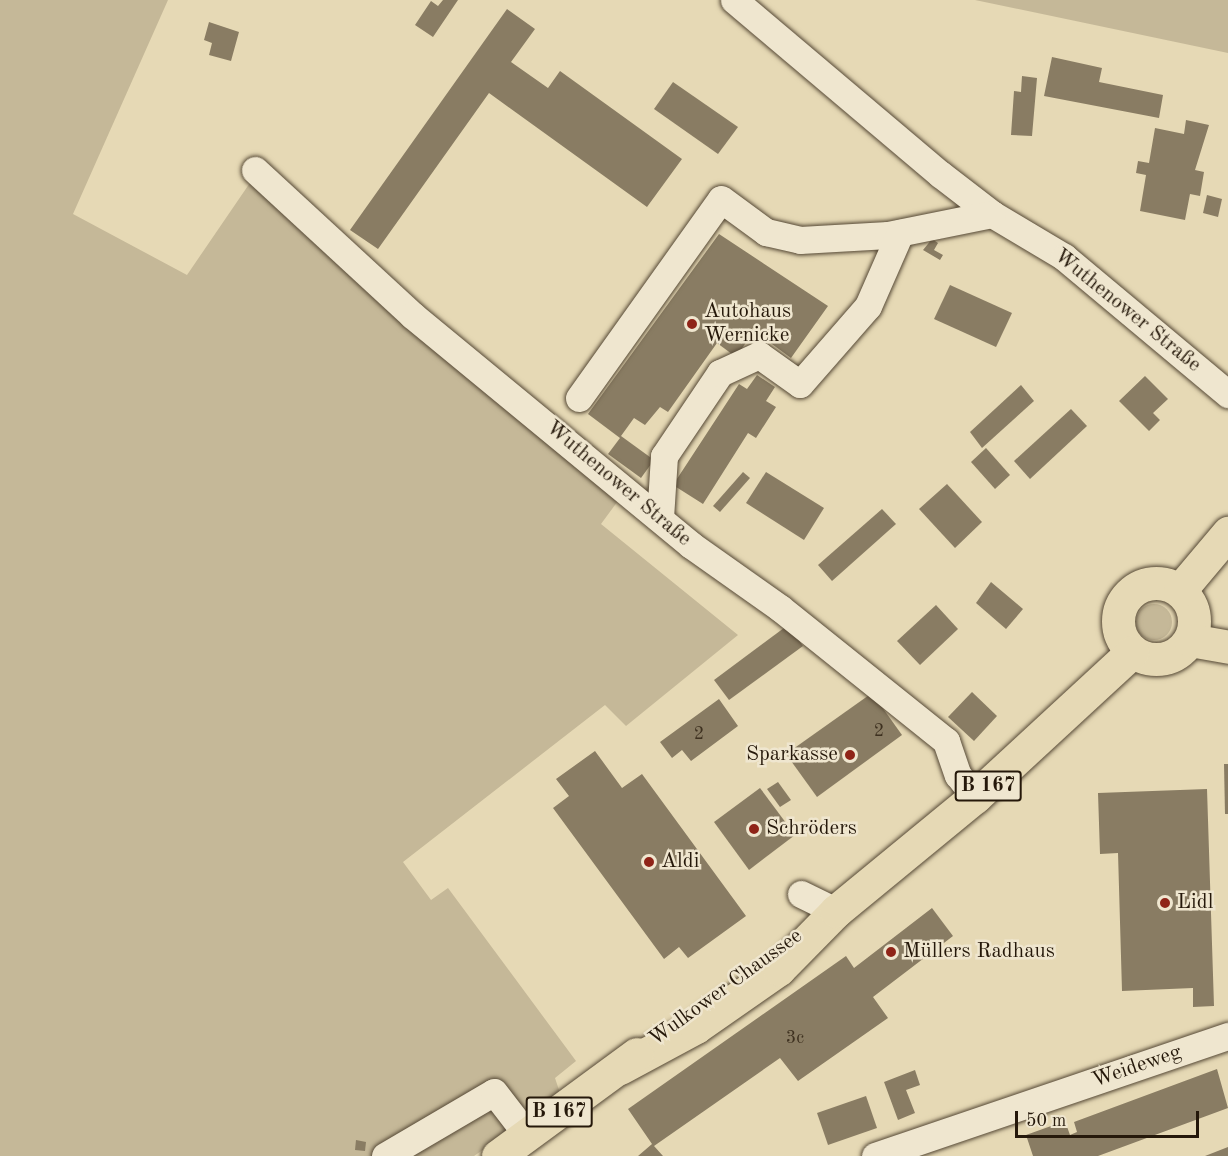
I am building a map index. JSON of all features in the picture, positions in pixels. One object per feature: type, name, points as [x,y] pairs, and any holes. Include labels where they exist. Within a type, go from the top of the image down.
[{"type":"main road","points":[[1180,590],[1228,533]]},
{"type":"main road","points":[[1190,640],[1194,614],[1180,590],[1158,582],[1125,597],[1119,632],[1132,652],[1161,659],[1190,640],[1228,646]]},
{"type":"main road","name":"Wulkower Chaussee","points":[[498,1156],[620,1068],[684,1014],[836,911],[975,797],[1132,652]]},
{"type":"street","name":"Wuthenower Straße","points":[[734,0],[992,214],[1064,256],[1228,394]]},
{"type":"street","name":"Wuthenower Straße","points":[[255,170],[412,315],[660,518],[946,741],[958,775],[975,797]]},
{"type":"street","points":[[579,398],[721,199],[766,232],[800,240],[900,233],[992,214]]},
{"type":"street","points":[[660,518],[664,456],[720,373],[759,355],[800,384],[868,306],[900,233]]},
{"type":"street","points":[[801,894],[836,911]]},
{"type":"street","name":"Weideweg","points":[[875,1156],[1228,1036]]},
{"type":"street","points":[[385,1156],[494,1092],[527,1135]]},
{"type":"shaded area","points":[[0,0],[168,0],[73,214],[187,275],[258,171],[626,490],[601,524],[738,635],[626,726],[605,705],[403,862],[431,900],[448,888],[576,1061],[555,1078],[561,1096],[474,1156],[0,1156]]},
{"type":"shaded area","points":[[975,0],[1228,0],[1228,53]]},
{"type":"shaded area","points":[[1154,604],[1167,609],[1172,622],[1167,635],[1154,640],[1141,635],[1136,622],[1141,609]]},
{"type":"building","points":[[443,0],[458,0],[433,37],[415,25],[431,1],[438,6]]},
{"type":"building","points":[[507,9],[535,29],[511,62],[548,88],[560,71],[682,159],[647,207],[489,93],[378,249],[350,230]]},
{"type":"building","points":[[209,22],[239,32],[231,61],[209,55],[212,43],[204,40]]},
{"type":"building","points":[[1052,57],[1102,68],[1099,82],[1163,95],[1159,118],[1044,96]]},
{"type":"building","points":[[1022,76],[1037,78],[1032,136],[1011,135],[1014,91],[1021,92]]},
{"type":"building","points":[[673,82],[738,127],[718,154],[654,109]]},
{"type":"building","points":[[1186,120],[1209,125],[1195,170],[1204,172],[1200,196],[1190,194],[1185,220],[1140,211],[1146,175],[1136,173],[1138,161],[1149,163],[1155,128],[1184,134]]},
{"type":"building","points":[[1207,195],[1222,199],[1218,217],[1203,213]]},
{"type":"building","name":"Autohaus Wernicke","points":[[719,234],[828,306],[791,358],[754,331],[736,357],[717,343],[668,412],[660,407],[645,425],[634,418],[621,436],[654,460],[641,478],[608,454],[620,438],[588,414]]},
{"type":"building","points":[[932,239],[938,243],[934,250],[943,255],[940,260],[923,250]]},
{"type":"building","points":[[950,285],[1012,313],[996,347],[934,319]]},
{"type":"building","points":[[757,375],[775,387],[766,401],[776,407],[756,438],[748,433],[703,504],[673,485],[739,384],[747,389]]},
{"type":"building","points":[[1145,376],[1168,399],[1153,413],[1160,420],[1149,431],[1119,401]]},
{"type":"building","points":[[1021,385],[1034,401],[982,448],[970,432]]},
{"type":"building","points":[[1071,409],[1087,426],[1030,479],[1014,461]]},
{"type":"building","points":[[986,448],[1010,475],[995,489],[971,462]]},
{"type":"building","points":[[743,472],[750,478],[720,512],[713,506]]},
{"type":"building","points":[[766,472],[824,508],[804,540],[746,503]]},
{"type":"building","points":[[947,484],[982,522],[955,548],[919,509]]},
{"type":"building","points":[[882,509],[896,524],[832,581],[818,565]]},
{"type":"building","points":[[991,582],[1023,609],[1006,629],[976,603]]},
{"type":"building","points":[[936,605],[958,629],[920,665],[897,641]]},
{"type":"building","points":[[788,625],[803,646],[729,700],[714,680]]},
{"type":"building","points":[[972,692],[997,716],[974,741],[948,717]]},
{"type":"building","points":[[872,693],[902,735],[817,797],[786,754]]},
{"type":"building","points":[[719,699],[738,726],[691,761],[682,750],[672,758],[660,742]]},
{"type":"building","name":"Aldi","points":[[595,751],[622,788],[642,774],[746,916],[688,958],[679,947],[664,959],[553,808],[569,796],[556,779]]},
{"type":"building","points":[[1224,764],[1228,764],[1228,814],[1225,814]]},
{"type":"building","points":[[778,782],[791,800],[780,807],[767,789]]},
{"type":"building","name":"Schröders","points":[[760,788],[795,835],[749,870],[714,822]]},
{"type":"building","name":"Lidl","points":[[1207,789],[1214,1006],[1193,1007],[1193,988],[1122,991],[1118,853],[1100,854],[1098,793]]},
{"type":"building","points":[[932,908],[953,936],[873,997],[888,1018],[798,1081],[780,1058],[654,1146],[663,1156],[638,1156],[652,1144],[628,1109],[846,956],[854,968]]},
{"type":"building","points":[[1217,1069],[1228,1108],[1098,1156],[1033,1156],[1026,1135],[1065,1121],[1070,1135],[1077,1132],[1074,1122]]},
{"type":"building","points":[[915,1070],[920,1085],[906,1090],[915,1113],[898,1120],[884,1082]]},
{"type":"building","points":[[866,1096],[877,1128],[828,1145],[817,1113]]},
{"type":"building","points":[[356,1140],[366,1142],[365,1151],[355,1150]]},
{"type":"building","points":[[1228,1147],[1228,1156],[1205,1156]]},
{"type":"place","name":"Autohaus Wernicke","points":[[692,324]]},
{"type":"place","name":"Sparkasse","points":[[850,755]]},
{"type":"place","name":"Schröders","points":[[754,829]]},
{"type":"place","name":"Aldi","points":[[649,862]]},
{"type":"place","name":"Lidl","points":[[1165,903]]},
{"type":"place","name":"Müllers Radhaus","points":[[891,952]]}]
